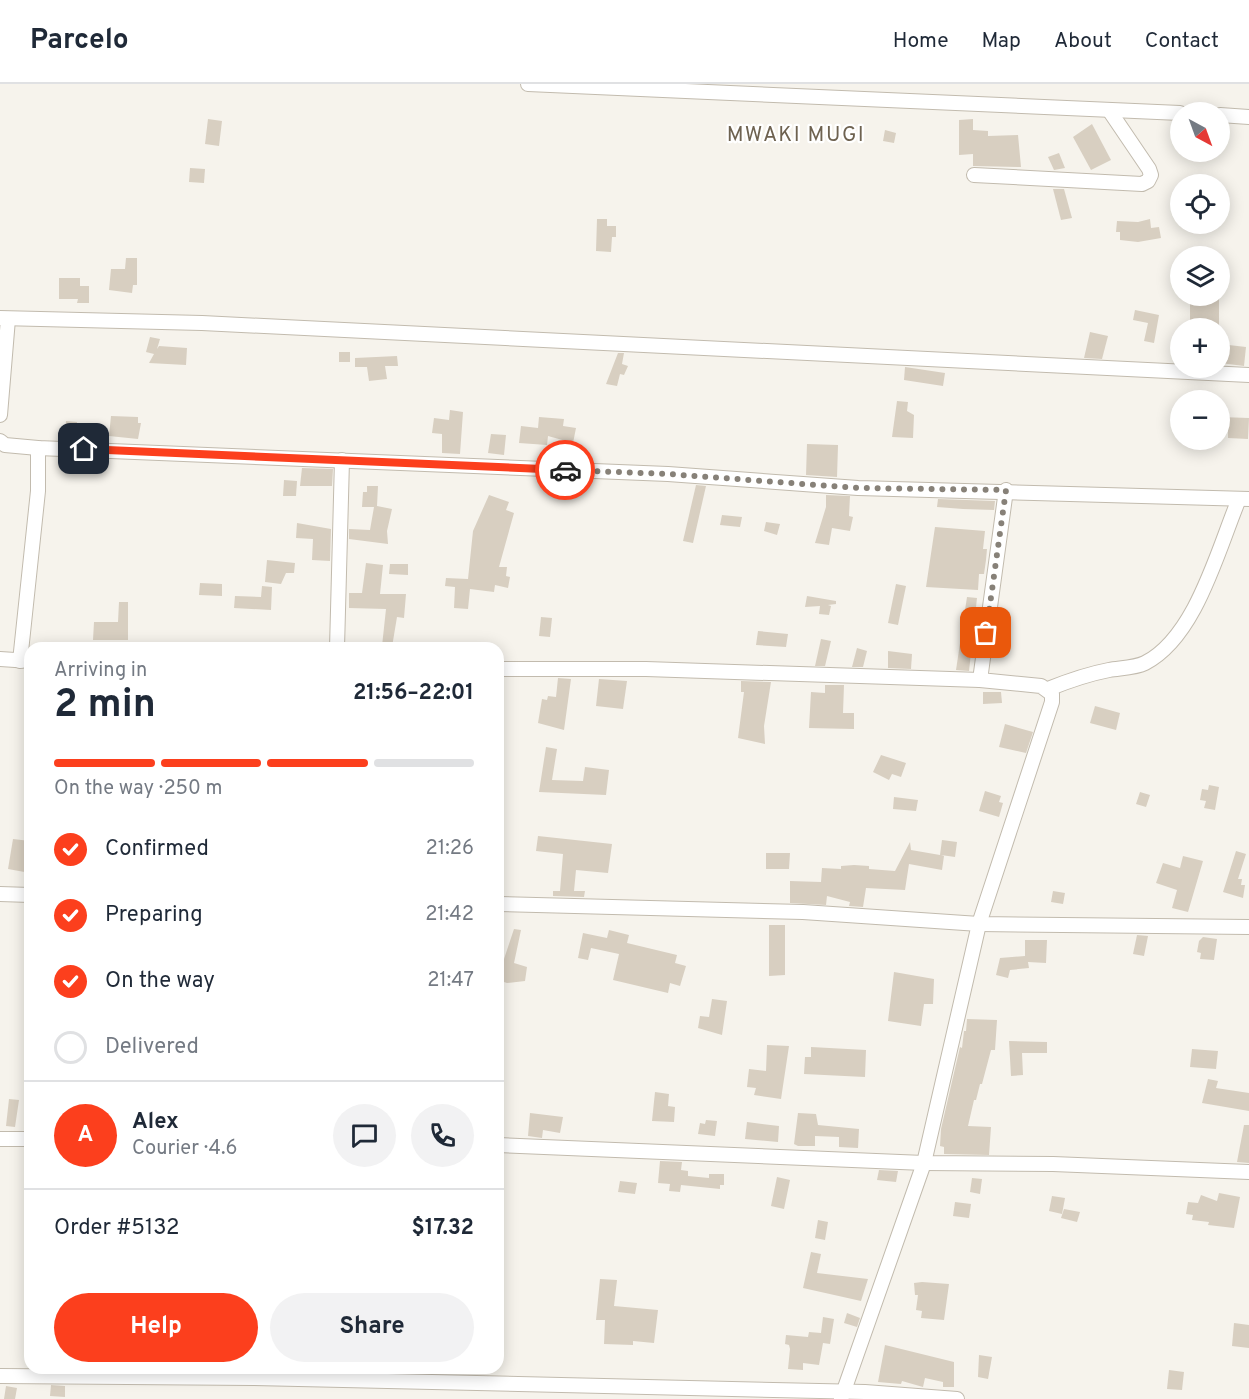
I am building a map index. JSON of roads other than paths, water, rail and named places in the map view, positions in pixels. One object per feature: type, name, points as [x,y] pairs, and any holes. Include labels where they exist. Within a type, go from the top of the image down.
[{"type":"street","points":[[528,84],[1170,113]]},
{"type":"street","points":[[974,175],[1142,184],[1148,181],[1151,175],[1149,169],[1109,110]]},
{"type":"street","points":[[1230,116],[1249,117]]},
{"type":"street","points":[[0,414],[4,319],[202,323],[1249,375]]},
{"type":"street","points":[[0,441],[5,445],[38,448],[668,474],[858,488],[1006,490],[1244,499],[1185,626],[1170,646],[1143,664],[1085,676],[1048,689]]},
{"type":"street","points":[[26,642],[38,491],[38,448]]},
{"type":"street","points":[[337,642],[342,460]]},
{"type":"street","points":[[980,680],[1006,490]]},
{"type":"street","points":[[0,660],[24,661]]},
{"type":"street","points":[[504,669],[646,669],[980,680],[1041,686],[1052,694],[1052,702],[979,924],[924,1163],[842,1396]]},
{"type":"street","points":[[0,894],[24,895]]},
{"type":"street","points":[[504,904],[803,912],[979,924],[1249,927]]},
{"type":"street","points":[[0,1139],[24,1139]]},
{"type":"street","points":[[504,1145],[924,1163],[1064,1164],[1249,1172]]},
{"type":"street","points":[[0,1376],[254,1378],[842,1396],[865,1392],[957,1399]]},
{"type":"district","name":"MWAKI MUGI","points":[[796,135]]}]
